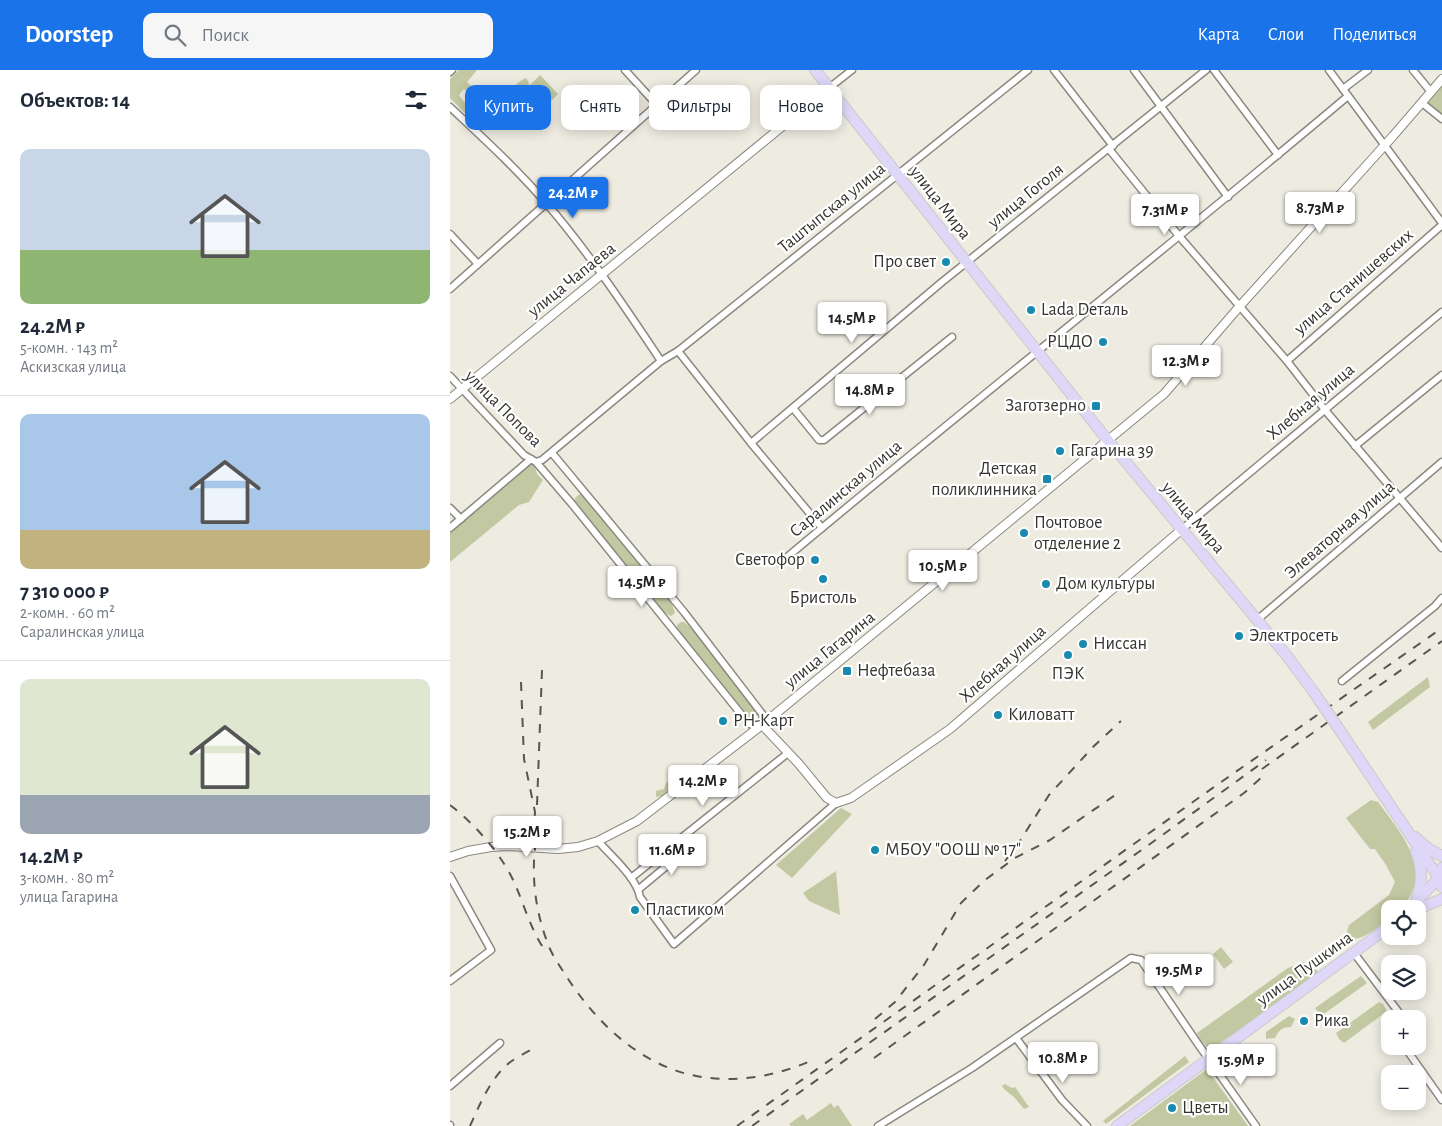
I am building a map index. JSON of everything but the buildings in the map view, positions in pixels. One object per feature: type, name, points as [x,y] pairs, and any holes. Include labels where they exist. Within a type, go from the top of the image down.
[{"type":"main road","name":"улица Мира","points":[[815,70],[828,85]]},
{"type":"main road","name":"улица Мира","points":[[842,103],[1037,352],[1313,691],[1406,830]]},
{"type":"main road","points":[[1406,830],[1429,849],[1442,856]]},
{"type":"main road","points":[[1406,830],[1441,877],[1420,900]]},
{"type":"main road","points":[[1406,830],[1418,856],[1421,871],[1421,885],[1416,900]]},
{"type":"main road","points":[[1426,904],[1442,899]]},
{"type":"main road","name":"улица Пушкина","points":[[1117,1126],[1381,933]]},
{"type":"street","points":[[625,70],[649,96]]},
{"type":"street","points":[[679,85],[696,70]]},
{"type":"street","name":"улица Чапаева","points":[[834,85],[852,70]]},
{"type":"street","name":"Таштыпская улица","points":[[450,528],[533,461],[542,460],[552,453],[661,361],[678,352],[1028,70]]},
{"type":"street","points":[[1054,70],[1179,236],[1442,548]]},
{"type":"street","points":[[1134,70],[1228,197]]},
{"type":"street","name":"улица Гоголя","points":[[751,443],[942,282],[1206,70]]},
{"type":"street","points":[[1214,70],[1278,155]]},
{"type":"street","points":[[1329,70],[1442,224]]},
{"type":"street","points":[[1343,89],[1368,70]]},
{"type":"street","points":[[1413,70],[1431,92]]},
{"type":"street","name":"улица Гагарина","points":[[450,856],[491,847],[558,849],[578,847],[598,841],[637,821],[762,725],[1164,394],[1442,79]]},
{"type":"street","name":"Саралинская улица","points":[[780,563],[1228,197],[1348,96]]},
{"type":"street","points":[[1422,103],[1442,119]]},
{"type":"street","points":[[450,107],[489,143],[547,203],[603,274],[661,361]]},
{"type":"street","points":[[450,289],[649,112]]},
{"type":"street","name":"улица Чапаева","points":[[450,399],[779,130]]},
{"type":"street","name":"улица Станишевских","points":[[1286,361],[1442,224]]},
{"type":"street","points":[[450,234],[478,264]]},
{"type":"street","name":"Хлебная улица","points":[[598,841],[631,878],[639,889],[640,897],[674,944],[836,803],[862,791],[950,729],[1182,530],[1442,312]]},
{"type":"street","points":[[793,408],[819,440],[824,440],[952,336]]},
{"type":"street","points":[[678,352],[822,528]]},
{"type":"street","points":[[1355,446],[1442,375]]},
{"type":"street","name":"улица Попова","points":[[450,376],[524,455],[533,461],[578,512],[749,724],[762,725]]},
{"type":"street","points":[[552,453],[684,612],[763,715],[762,725],[827,798],[836,803]]},
{"type":"street","name":"Элеваторная улица","points":[[1257,620],[1442,462]]},
{"type":"street","points":[[450,508],[461,519]]},
{"type":"street","points":[[1342,681],[1442,598]]},
{"type":"street","points":[[631,878],[788,753]]},
{"type":"street","points":[[639,889],[669,864],[661,854]]},
{"type":"street","points":[[450,876],[490,950],[450,981]]},
{"type":"street","points":[[1354,953],[1397,1010]]},
{"type":"street","points":[[878,1126],[965,1073],[1132,958],[1141,960],[1256,1126]]},
{"type":"street","points":[[1016,1038],[1062,1100],[1087,1126]]},
{"type":"street","points":[[450,1086],[500,1043]]},
{"type":"street","points":[[1410,1055],[1442,1100]]},
{"type":"green space","points":[[459,70],[477,70],[467,82],[470,85],[465,85],[465,90],[459,95],[465,103],[465,113],[450,98],[450,79]]},
{"type":"green space","points":[[540,75],[549,85],[530,85]]},
{"type":"green space","points":[[526,78],[528,85],[516,85]]},
{"type":"green space","points":[[1442,84],[1442,117],[1425,103]]},
{"type":"green space","points":[[551,87],[558,94],[551,101]]},
{"type":"green space","points":[[529,463],[534,464],[537,474],[543,480],[529,502],[519,505],[450,562],[450,525]]},
{"type":"green space","points":[[580,494],[584,495],[670,598],[675,613],[671,616],[663,612],[575,502],[575,498]]},
{"type":"green space","points":[[684,622],[703,639],[754,708],[757,715],[751,720],[745,716],[677,630],[677,625]]},
{"type":"green space","points":[[1428,677],[1430,687],[1373,730],[1368,722]]},
{"type":"green space","points":[[673,779],[677,786],[667,791],[663,796],[656,797],[656,791],[664,789],[666,783]]},
{"type":"green space","points":[[1371,800],[1378,802],[1405,840],[1412,854],[1415,882],[1411,896],[1408,900],[1382,900],[1389,895],[1395,882],[1375,849],[1370,849],[1346,818]]},
{"type":"green space","points":[[841,808],[852,814],[792,878],[776,865]]},
{"type":"green space","points":[[836,871],[840,915],[809,901],[803,893]]},
{"type":"green space","points":[[1381,901],[1381,925],[1377,928],[1368,934],[1353,939],[1347,932],[1349,925]]},
{"type":"green space","points":[[1221,947],[1233,962],[1224,969],[1213,954]]},
{"type":"green space","points":[[1303,962],[1312,964],[1319,973],[1217,1045],[1207,1047],[1200,1040],[1197,1033],[1288,968]]},
{"type":"green space","points":[[1361,976],[1367,983],[1321,1016],[1315,1008]]},
{"type":"green space","points":[[1379,1002],[1383,1004],[1386,1010],[1381,1010],[1381,1015],[1344,1043],[1336,1033]]},
{"type":"green space","points":[[1289,1016],[1295,1019],[1291,1027],[1281,1029],[1275,1038],[1266,1039],[1266,1032]]},
{"type":"green space","points":[[1185,1056],[1189,1062],[1106,1124],[1103,1121]]},
{"type":"green space","points":[[1207,1069],[1248,1126],[1130,1126]]},
{"type":"green space","points":[[1005,1084],[1012,1088],[1015,1087],[1029,1107],[1024,1109],[1004,1089],[1002,1086]]},
{"type":"green space","points":[[831,1103],[834,1108],[838,1105],[852,1126],[791,1126],[789,1124],[803,1114],[807,1120]]},
{"type":"railway","points":[[737,1126],[1214,787],[1442,628]]},
{"type":"railway","points":[[1262,769],[1442,641]]},
{"type":"railway","points":[[537,805],[542,670]]},
{"type":"railway","points":[[521,682],[524,759],[535,812],[534,832],[537,836],[534,863],[537,905],[550,948],[577,992],[590,1009],[621,1039],[638,1052],[676,1070],[696,1076],[739,1079],[781,1072],[808,1062]]},
{"type":"railway","points":[[1005,861],[1049,795],[1094,746],[1121,721]]},
{"type":"railway","points":[[752,1126],[1266,760]]},
{"type":"railway","points":[[874,1058],[1244,793],[1262,777]]},
{"type":"railway","points":[[875,1019],[895,1002],[924,965],[961,903],[985,880],[1015,858],[1050,840],[1121,791]]},
{"type":"railway","points":[[450,805],[478,830],[502,861],[514,882],[531,924],[544,949]]},
{"type":"railway","points":[[470,1126],[496,1076],[509,1063],[536,1047]]},
{"type":"place","name":"Про свет","points":[[946,262]]},
{"type":"place","name":"Lada Dеталь","points":[[1031,310]]},
{"type":"place","name":"РЦДО","points":[[1103,342]]},
{"type":"place","name":"Заготзерно","points":[[1096,406]]},
{"type":"place","name":"Гагарина 39","points":[[1060,451]]},
{"type":"place","name":"Детская поликлинника","points":[[1047,479]]},
{"type":"place","name":"Почтовое отделение 2","points":[[1024,533]]},
{"type":"place","name":"Светофор","points":[[815,560]]},
{"type":"place","name":"Бристоль","points":[[823,579]]},
{"type":"place","name":"Дом культуры","points":[[1046,584]]},
{"type":"place","name":"Электросеть","points":[[1239,636]]},
{"type":"place","name":"Ниссан","points":[[1083,644]]},
{"type":"place","name":"ПЭК","points":[[1068,655]]},
{"type":"place","name":"Нефтебаза","points":[[847,671]]},
{"type":"place","name":"Киловатт","points":[[998,715]]},
{"type":"place","name":"РН-Карт","points":[[723,721]]},
{"type":"place","name":"МБОУ \"ООШ № 17\"","points":[[875,850]]},
{"type":"place","name":"Пластиком","points":[[635,910]]},
{"type":"place","name":"Рика","points":[[1304,1021]]},
{"type":"place","name":"Цветы","points":[[1172,1108]]}]
